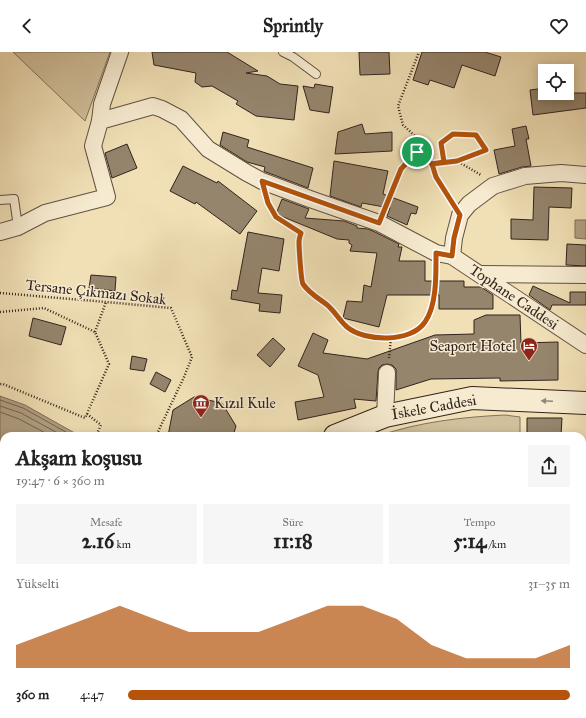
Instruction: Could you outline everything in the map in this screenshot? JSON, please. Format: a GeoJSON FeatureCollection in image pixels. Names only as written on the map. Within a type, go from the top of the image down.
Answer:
{"type":"FeatureCollection","features":[{"type":"Feature","properties":{"kind":"street"},"geometry":{"type":"LineString","coordinates":[[0,232],[18,227],[45,213],[107,197],[94,146],[100,121],[102,104],[120,52]]}},
{"type":"Feature","properties":{"kind":"street","name":"Tophane Caddesi"},"geometry":{"type":"LineString","coordinates":[[100,121],[153,106],[162,109],[180,119],[208,149],[247,173],[262,181],[379,223],[436,253],[452,256],[586,345]]}},
{"type":"Feature","properties":{"kind":"street"},"geometry":{"type":"LineString","coordinates":[[452,256],[454,238],[460,215],[469,204],[493,186],[525,176],[561,173],[586,175]]}},
{"type":"Feature","properties":{"kind":"street"},"geometry":{"type":"LineString","coordinates":[[480,274],[586,275]]}},
{"type":"Feature","properties":{"kind":"street"},"geometry":{"type":"LineString","coordinates":[[385,416],[387,373]]}},
{"type":"Feature","properties":{"kind":"street","name":"İskele Caddesi"},"geometry":{"type":"LineString","coordinates":[[345,432],[385,416],[472,398],[586,403]]}},
{"type":"Feature","properties":{"kind":"lane"},"geometry":{"type":"LineString","coordinates":[[283,52],[293,57],[316,74]]}},
{"type":"Feature","properties":{"kind":"lane"},"geometry":{"type":"LineString","coordinates":[[0,200],[14,200],[18,227]]}},
{"type":"Feature","properties":{"kind":"path"},"geometry":{"type":"LineString","coordinates":[[379,223],[401,169],[417,152],[416,137],[403,125],[398,106],[419,52]]}},
{"type":"Feature","properties":{"kind":"path"},"geometry":{"type":"LineString","coordinates":[[432,164],[457,161],[486,150],[476,135],[453,134],[441,143],[444,162]]}},
{"type":"Feature","properties":{"kind":"path"},"geometry":{"type":"LineString","coordinates":[[417,152],[432,164],[436,177],[460,215]]}},
{"type":"Feature","properties":{"kind":"path"},"geometry":{"type":"LineString","coordinates":[[457,161],[480,175]]}},
{"type":"Feature","properties":{"kind":"path"},"geometry":{"type":"LineString","coordinates":[[262,181],[268,203],[276,217],[301,233],[299,241],[302,283],[311,293],[326,304],[347,327],[359,333],[391,338],[405,336],[414,332],[424,323],[430,314],[433,303],[436,253]]}},
{"type":"Feature","properties":{"kind":"path","name":"Tersane Çıkmazı Sokak"},"geometry":{"type":"LineString","coordinates":[[0,293],[171,308],[192,357],[158,432]]}},
{"type":"Feature","properties":{"kind":"path"},"geometry":{"type":"LineString","coordinates":[[95,332],[106,302]]}},
{"type":"Feature","properties":{"kind":"path"},"geometry":{"type":"LineString","coordinates":[[0,312],[44,308],[95,332],[109,364],[85,418],[0,384]]}},
{"type":"Feature","properties":{"kind":"path"},"geometry":{"type":"LineString","coordinates":[[387,373],[391,338]]}},
{"type":"Feature","properties":{"kind":"path"},"geometry":{"type":"LineString","coordinates":[[87,414],[101,425],[98,432]]}},
{"type":"Feature","properties":{"kind":"shaded area"},"geometry":{"type":"Polygon","coordinates":[[[13,52],[110,52],[85,121],[13,52]]]}},
{"type":"Feature","properties":{"kind":"shaded area"},"geometry":{"type":"Polygon","coordinates":[[[505,415],[520,417],[520,432],[390,432],[441,421],[505,415]]]}},
{"type":"Feature","properties":{"kind":"water"},"geometry":{"type":"Polygon","coordinates":[[[575,220],[586,220],[586,239],[575,238],[575,220]]]}},
{"type":"Feature","properties":{"kind":"water"},"geometry":{"type":"Polygon","coordinates":[[[0,396],[25,405],[73,432],[0,432],[0,396]]]}},
{"type":"Feature","properties":{"kind":"building"},"geometry":{"type":"Polygon","coordinates":[[[152,52],[227,52],[258,71],[246,73],[267,76],[280,84],[298,86],[294,120],[256,116],[236,104],[238,101],[212,86],[202,87],[195,82],[196,73],[154,65],[152,52]]]}},
{"type":"Feature","properties":{"kind":"building"},"geometry":{"type":"Polygon","coordinates":[[[359,52],[389,52],[390,74],[360,75],[359,52]]]}},
{"type":"Feature","properties":{"kind":"building"},"geometry":{"type":"Polygon","coordinates":[[[422,52],[485,52],[501,57],[495,76],[462,65],[454,88],[430,80],[428,85],[413,80],[422,52]]]}},
{"type":"Feature","properties":{"kind":"building"},"geometry":{"type":"Polygon","coordinates":[[[315,84],[333,87],[329,113],[310,110],[303,86],[314,88],[315,84]]]}},
{"type":"Feature","properties":{"kind":"building"},"geometry":{"type":"Polygon","coordinates":[[[538,89],[538,100],[574,100],[574,93],[586,93],[586,108],[533,115],[530,90],[538,89]]]}},
{"type":"Feature","properties":{"kind":"building"},"geometry":{"type":"Polygon","coordinates":[[[362,124],[365,134],[392,132],[392,151],[335,154],[338,132],[362,124]]]}},
{"type":"Feature","properties":{"kind":"building"},"geometry":{"type":"Polygon","coordinates":[[[526,126],[529,139],[526,139],[531,166],[522,167],[499,174],[494,150],[515,146],[512,129],[526,126]]]}},
{"type":"Feature","properties":{"kind":"building"},"geometry":{"type":"Polygon","coordinates":[[[223,132],[249,140],[247,147],[313,168],[308,188],[266,172],[264,171],[265,167],[247,162],[220,145],[223,132]]]}},
{"type":"Feature","properties":{"kind":"building"},"geometry":{"type":"Polygon","coordinates":[[[127,144],[137,168],[112,178],[105,153],[127,144]]]}},
{"type":"Feature","properties":{"kind":"building"},"geometry":{"type":"Polygon","coordinates":[[[334,161],[388,171],[383,194],[418,207],[416,214],[411,213],[407,225],[387,216],[390,208],[362,203],[361,207],[330,196],[334,161]]]}},
{"type":"Feature","properties":{"kind":"building"},"geometry":{"type":"Polygon","coordinates":[[[183,166],[217,183],[218,181],[257,211],[240,234],[196,202],[195,204],[170,191],[183,166]]]}},
{"type":"Feature","properties":{"kind":"building"},"geometry":{"type":"Polygon","coordinates":[[[534,187],[572,188],[571,208],[549,207],[548,240],[511,239],[511,219],[533,220],[534,187]]]}},
{"type":"Feature","properties":{"kind":"building"},"geometry":{"type":"Polygon","coordinates":[[[282,199],[309,209],[305,218],[344,221],[357,226],[357,228],[368,229],[399,244],[398,247],[402,247],[399,261],[425,261],[425,281],[464,281],[464,287],[481,287],[493,295],[493,309],[439,309],[439,295],[387,295],[379,327],[343,318],[347,301],[362,302],[364,285],[371,287],[377,253],[350,251],[352,245],[349,243],[349,240],[337,239],[276,214],[282,199]]]}},
{"type":"Feature","properties":{"kind":"building"},"geometry":{"type":"Polygon","coordinates":[[[248,232],[284,239],[279,271],[262,268],[258,293],[282,295],[280,313],[259,311],[260,304],[231,299],[232,290],[237,291],[248,232]]]}},
{"type":"Feature","properties":{"kind":"building"},"geometry":{"type":"Polygon","coordinates":[[[567,244],[586,245],[586,266],[566,265],[567,244]]]}},
{"type":"Feature","properties":{"kind":"building"},"geometry":{"type":"Polygon","coordinates":[[[91,275],[116,277],[115,291],[89,288],[91,275]]]}},
{"type":"Feature","properties":{"kind":"building"},"geometry":{"type":"Polygon","coordinates":[[[533,286],[570,303],[570,292],[586,292],[586,305],[552,305],[550,310],[529,295],[533,286]]]}},
{"type":"Feature","properties":{"kind":"building"},"geometry":{"type":"Polygon","coordinates":[[[486,315],[520,315],[521,343],[558,342],[558,380],[500,381],[500,378],[431,379],[396,390],[396,369],[392,365],[387,364],[382,365],[379,368],[376,401],[354,399],[356,408],[298,420],[295,402],[324,397],[318,375],[298,366],[313,333],[328,340],[323,353],[367,359],[435,335],[474,334],[474,320],[486,315]]]}},
{"type":"Feature","properties":{"kind":"building"},"geometry":{"type":"Polygon","coordinates":[[[33,318],[66,327],[61,345],[29,336],[33,318]]]}},
{"type":"Feature","properties":{"kind":"building"},"geometry":{"type":"Polygon","coordinates":[[[273,338],[285,349],[270,367],[257,355],[273,338]]]}},
{"type":"Feature","properties":{"kind":"building"},"geometry":{"type":"Polygon","coordinates":[[[132,356],[147,359],[144,371],[130,369],[132,356]]]}},
{"type":"Feature","properties":{"kind":"building"},"geometry":{"type":"Polygon","coordinates":[[[156,372],[171,380],[165,392],[150,384],[156,372]]]}},
{"type":"Feature","properties":{"kind":"building","name":"Kızıl Kule"},"geometry":{"type":"Polygon","coordinates":[[[194,397],[222,403],[236,426],[234,432],[169,432],[173,410],[194,397]]]}},
{"type":"Feature","properties":{"kind":"building"},"geometry":{"type":"Polygon","coordinates":[[[527,418],[562,418],[561,432],[527,432],[527,418]]]}},
{"type":"Feature","properties":{"kind":"place","name":"Seaport Hotel"},"geometry":{"type":"Point","coordinates":[529,361]}},
{"type":"Feature","properties":{"kind":"place","name":"Kızıl Kule"},"geometry":{"type":"Point","coordinates":[201,418]}},
{"type":"Feature","properties":{"kind":"route"},"geometry":{"type":"LineString","coordinates":[[417,152],[401,169],[390,192],[379,223],[262,181],[268,203],[276,217],[301,233],[299,241],[302,283],[311,293],[326,304],[347,327],[359,333],[391,338],[405,336],[414,332],[424,323],[430,314],[433,303],[436,277],[436,253],[452,256],[454,238],[460,215],[436,177],[432,164],[457,161],[486,150],[476,135],[453,134],[441,143],[444,162],[432,164],[417,152]]}}]}
